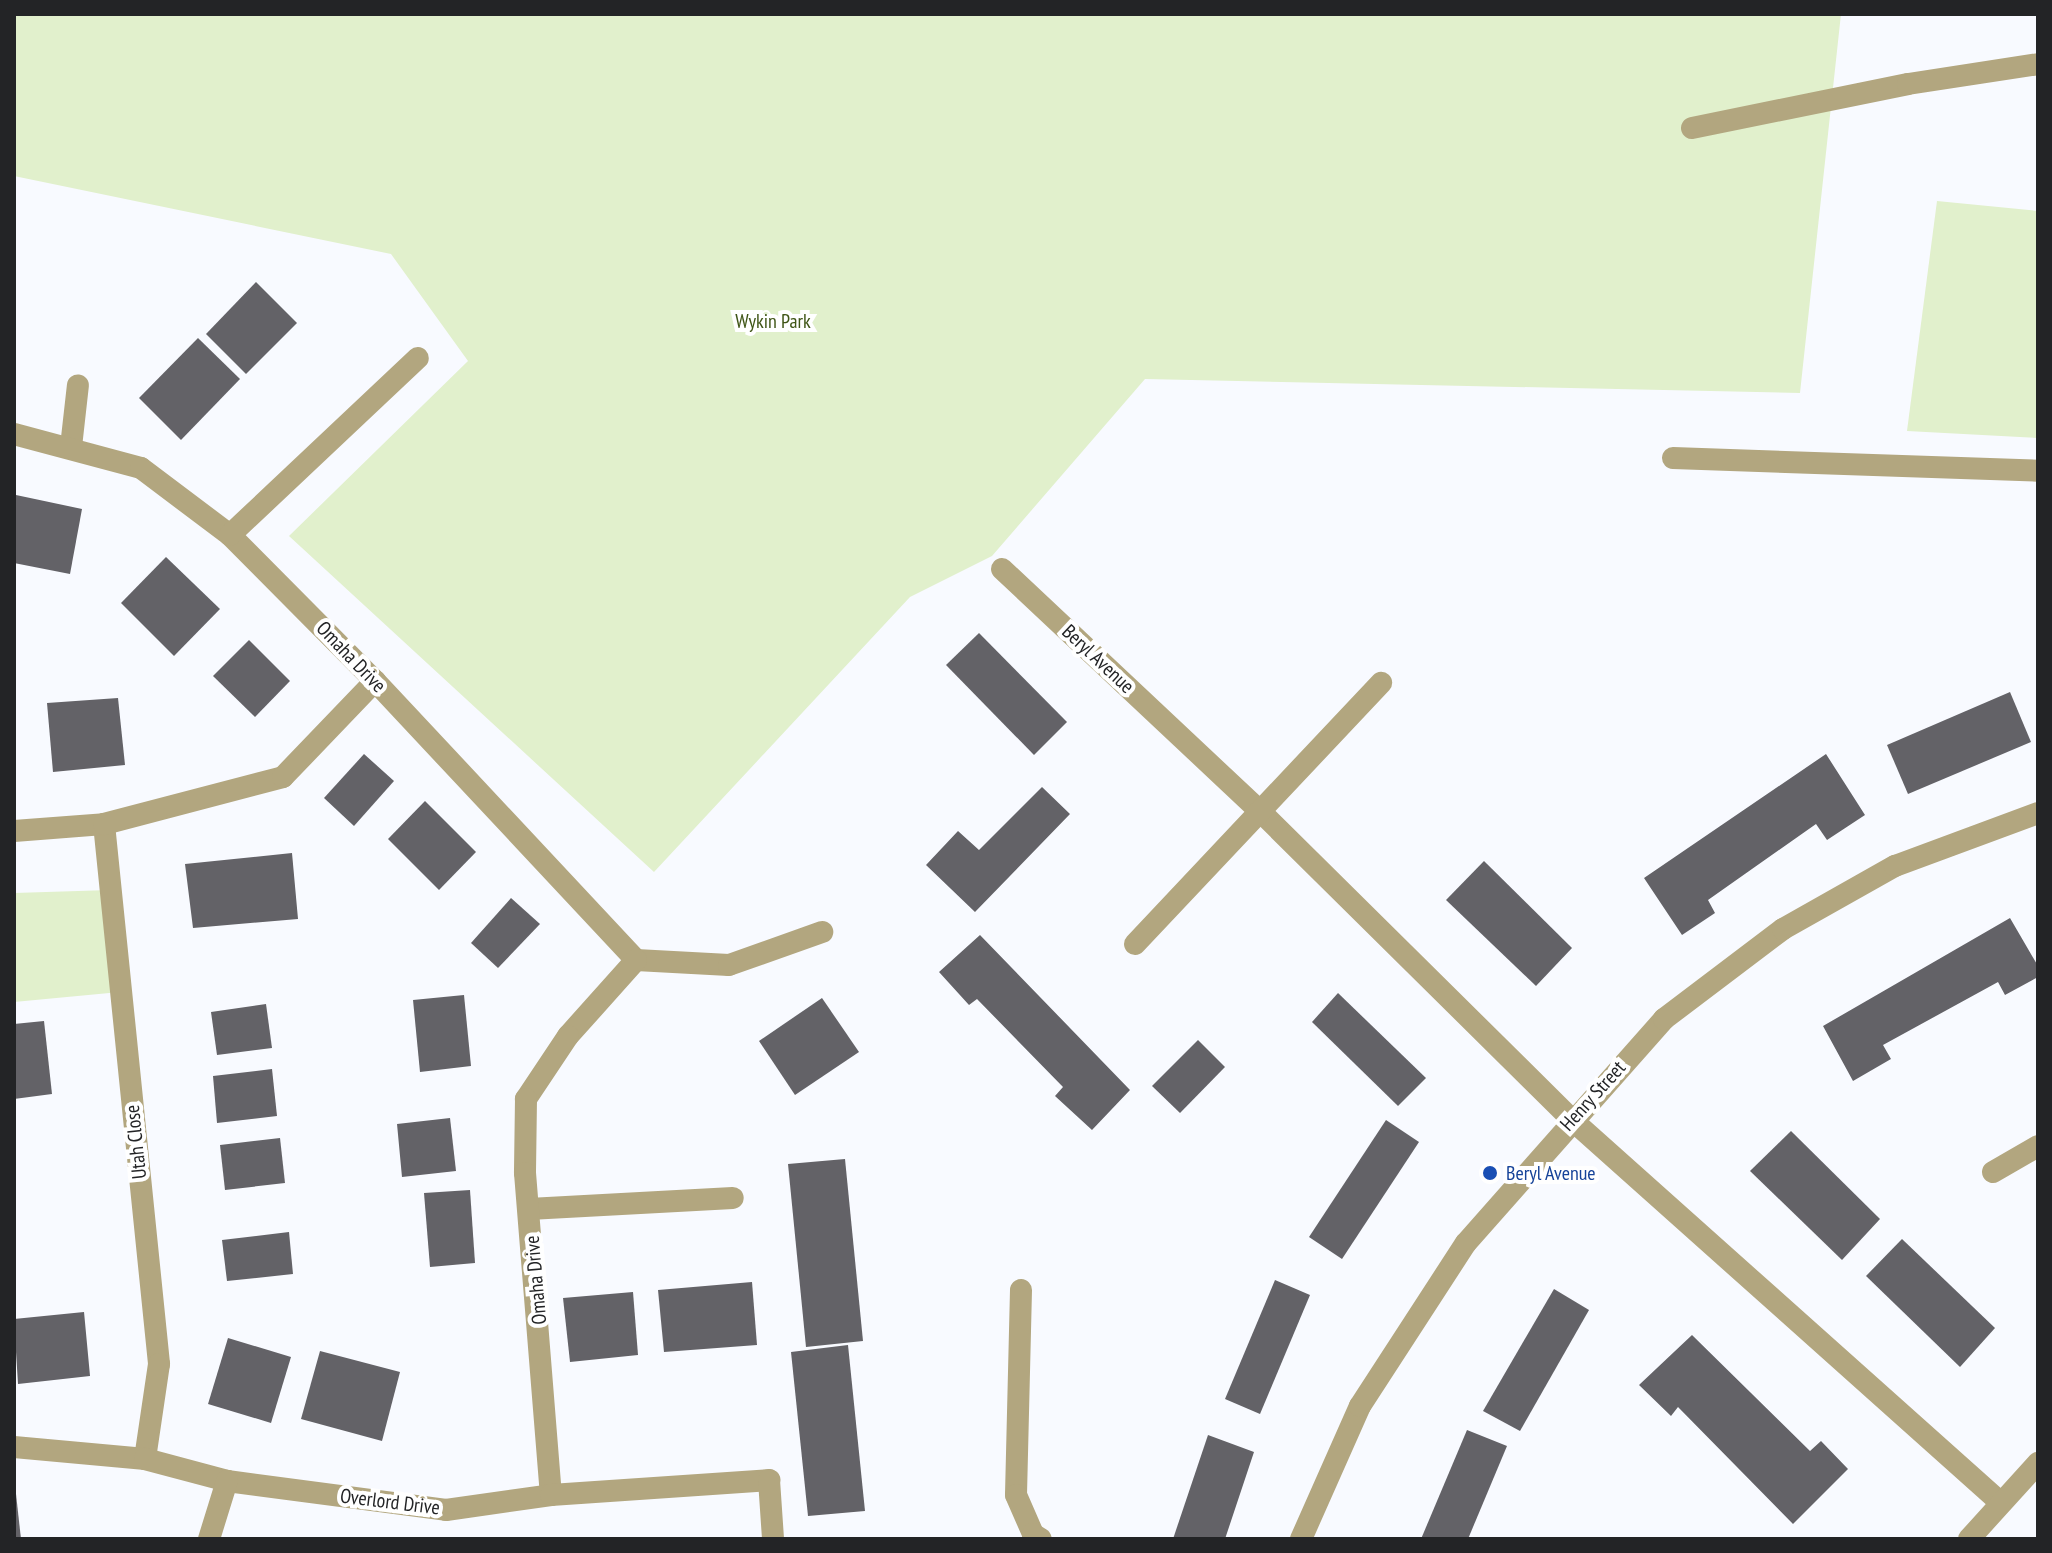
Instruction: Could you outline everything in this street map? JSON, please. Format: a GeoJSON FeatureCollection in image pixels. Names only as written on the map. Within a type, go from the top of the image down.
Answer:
{"type":"FeatureCollection","features":[{"type":"Feature","properties":{"kind":"street"},"geometry":{"type":"LineString","coordinates":[[1692,128],[1908,84],[2038,64]]}},
{"type":"Feature","properties":{"kind":"street"},"geometry":{"type":"LineString","coordinates":[[230,535],[418,358]]}},
{"type":"Feature","properties":{"kind":"street"},"geometry":{"type":"LineString","coordinates":[[71,447],[78,385]]}},
{"type":"Feature","properties":{"kind":"street","name":"Omaha Drive"},"geometry":{"type":"LineString","coordinates":[[14,434],[141,468],[230,535],[375,681],[636,960],[568,1036],[526,1099],[529,1209],[551,1495]]}},
{"type":"Feature","properties":{"kind":"street"},"geometry":{"type":"LineString","coordinates":[[1673,458],[2038,471]]}},
{"type":"Feature","properties":{"kind":"street","name":"Beryl Avenue"},"geometry":{"type":"LineString","coordinates":[[1002,569],[1262,813],[1571,1119],[2000,1502]]}},
{"type":"Feature","properties":{"kind":"street"},"geometry":{"type":"LineString","coordinates":[[14,831],[104,824],[283,777],[375,681]]}},
{"type":"Feature","properties":{"kind":"street"},"geometry":{"type":"LineString","coordinates":[[1135,944],[1262,813],[1381,683]]}},
{"type":"Feature","properties":{"kind":"street","name":"Henry Street"},"geometry":{"type":"LineString","coordinates":[[1301,1539],[1360,1406],[1466,1243],[1571,1119],[1664,1019],[1783,929],[1895,866],[2038,813]]}},
{"type":"Feature","properties":{"kind":"street","name":"Utah Close"},"geometry":{"type":"LineString","coordinates":[[104,824],[159,1364],[145,1459]]}},
{"type":"Feature","properties":{"kind":"street"},"geometry":{"type":"LineString","coordinates":[[636,960],[729,965],[822,932]]}},
{"type":"Feature","properties":{"kind":"street"},"geometry":{"type":"LineString","coordinates":[[1993,1172],[2038,1146]]}},
{"type":"Feature","properties":{"kind":"street"},"geometry":{"type":"LineString","coordinates":[[529,1209],[733,1198]]}},
{"type":"Feature","properties":{"kind":"street"},"geometry":{"type":"LineString","coordinates":[[1021,1290],[1016,1495],[1033,1534],[1041,1539]]}},
{"type":"Feature","properties":{"kind":"street","name":"Overlord Drive"},"geometry":{"type":"LineString","coordinates":[[14,1447],[145,1459],[227,1481],[446,1510],[551,1495],[769,1480],[773,1539]]}},
{"type":"Feature","properties":{"kind":"street"},"geometry":{"type":"LineString","coordinates":[[1969,1539],[2038,1463]]}},
{"type":"Feature","properties":{"kind":"street"},"geometry":{"type":"LineString","coordinates":[[209,1539],[227,1481]]}},
{"type":"Feature","properties":{"kind":"green space","name":"Wykin Park"},"geometry":{"type":"Polygon","coordinates":[[[14,14],[1841,14],[1800,393],[1145,379],[992,556],[910,597],[654,872],[289,536],[468,361],[391,254],[14,176],[14,14]]]}},
{"type":"Feature","properties":{"kind":"green space"},"geometry":{"type":"Polygon","coordinates":[[[1937,201],[2038,211],[2038,438],[1907,431],[1937,201]]]}},
{"type":"Feature","properties":{"kind":"green space"},"geometry":{"type":"Polygon","coordinates":[[[110,890],[120,992],[14,1002],[14,893],[110,890]]]}},
{"type":"Feature","properties":{"kind":"building"},"geometry":{"type":"Polygon","coordinates":[[[256,282],[297,323],[246,374],[206,334],[256,282]]]}},
{"type":"Feature","properties":{"kind":"building"},"geometry":{"type":"Polygon","coordinates":[[[198,338],[240,379],[181,440],[139,398],[198,338]]]}},
{"type":"Feature","properties":{"kind":"building"},"geometry":{"type":"Polygon","coordinates":[[[16,495],[82,509],[70,574],[14,563],[16,495]]]}},
{"type":"Feature","properties":{"kind":"building"},"geometry":{"type":"Polygon","coordinates":[[[166,557],[220,609],[174,656],[121,603],[166,557]]]}},
{"type":"Feature","properties":{"kind":"building"},"geometry":{"type":"Polygon","coordinates":[[[979,633],[1067,722],[1034,755],[946,665],[979,633]]]}},
{"type":"Feature","properties":{"kind":"building"},"geometry":{"type":"Polygon","coordinates":[[[249,640],[290,681],[255,717],[213,676],[249,640]]]}},
{"type":"Feature","properties":{"kind":"building"},"geometry":{"type":"Polygon","coordinates":[[[2010,692],[2031,742],[1908,794],[1887,745],[2010,692]]]}},
{"type":"Feature","properties":{"kind":"building"},"geometry":{"type":"Polygon","coordinates":[[[118,698],[125,765],[53,772],[47,703],[118,698]]]}},
{"type":"Feature","properties":{"kind":"building"},"geometry":{"type":"Polygon","coordinates":[[[364,754],[394,781],[354,826],[324,798],[364,754]]]}},
{"type":"Feature","properties":{"kind":"building"},"geometry":{"type":"Polygon","coordinates":[[[1826,754],[1865,815],[1827,840],[1816,824],[1708,900],[1715,913],[1682,935],[1644,878],[1826,754]]]}},
{"type":"Feature","properties":{"kind":"building"},"geometry":{"type":"Polygon","coordinates":[[[1042,787],[1070,814],[975,912],[926,865],[958,831],[979,850],[1042,787]]]}},
{"type":"Feature","properties":{"kind":"building"},"geometry":{"type":"Polygon","coordinates":[[[425,801],[476,852],[439,890],[388,839],[425,801]]]}},
{"type":"Feature","properties":{"kind":"building"},"geometry":{"type":"Polygon","coordinates":[[[292,853],[298,919],[193,928],[185,864],[292,853]]]}},
{"type":"Feature","properties":{"kind":"building"},"geometry":{"type":"Polygon","coordinates":[[[1484,861],[1572,948],[1536,986],[1446,900],[1484,861]]]}},
{"type":"Feature","properties":{"kind":"building"},"geometry":{"type":"Polygon","coordinates":[[[511,898],[540,924],[498,968],[471,943],[511,898]]]}},
{"type":"Feature","properties":{"kind":"building"},"geometry":{"type":"Polygon","coordinates":[[[2010,918],[2038,966],[2038,977],[2005,995],[1998,982],[1883,1045],[1891,1059],[1853,1081],[1823,1026],[2010,918]]]}},
{"type":"Feature","properties":{"kind":"building"},"geometry":{"type":"Polygon","coordinates":[[[980,935],[1130,1090],[1092,1130],[1055,1096],[1063,1087],[977,999],[969,1005],[939,972],[980,935]]]}},
{"type":"Feature","properties":{"kind":"building"},"geometry":{"type":"Polygon","coordinates":[[[1338,993],[1426,1078],[1398,1106],[1312,1022],[1338,993]]]}},
{"type":"Feature","properties":{"kind":"building"},"geometry":{"type":"Polygon","coordinates":[[[464,995],[471,1066],[420,1072],[413,1000],[464,995]]]}},
{"type":"Feature","properties":{"kind":"building"},"geometry":{"type":"Polygon","coordinates":[[[822,998],[859,1052],[795,1095],[759,1041],[822,998]]]}},
{"type":"Feature","properties":{"kind":"building"},"geometry":{"type":"Polygon","coordinates":[[[266,1004],[272,1048],[217,1055],[211,1012],[266,1004]]]}},
{"type":"Feature","properties":{"kind":"building"},"geometry":{"type":"Polygon","coordinates":[[[44,1021],[52,1094],[14,1099],[14,1024],[44,1021]]]}},
{"type":"Feature","properties":{"kind":"building"},"geometry":{"type":"Polygon","coordinates":[[[1198,1040],[1225,1067],[1180,1113],[1152,1086],[1198,1040]]]}},
{"type":"Feature","properties":{"kind":"building"},"geometry":{"type":"Polygon","coordinates":[[[272,1069],[277,1116],[217,1123],[213,1076],[272,1069]]]}},
{"type":"Feature","properties":{"kind":"building"},"geometry":{"type":"Polygon","coordinates":[[[450,1118],[456,1171],[402,1177],[397,1124],[450,1118]]]}},
{"type":"Feature","properties":{"kind":"building"},"geometry":{"type":"Polygon","coordinates":[[[1386,1120],[1419,1142],[1342,1259],[1309,1237],[1386,1120]]]}},
{"type":"Feature","properties":{"kind":"building"},"geometry":{"type":"Polygon","coordinates":[[[1791,1131],[1880,1219],[1842,1260],[1750,1171],[1791,1131]]]}},
{"type":"Feature","properties":{"kind":"building"},"geometry":{"type":"Polygon","coordinates":[[[280,1138],[285,1183],[225,1190],[220,1145],[280,1138]]]}},
{"type":"Feature","properties":{"kind":"building"},"geometry":{"type":"Polygon","coordinates":[[[845,1159],[863,1341],[806,1347],[788,1164],[845,1159]]]}},
{"type":"Feature","properties":{"kind":"building"},"geometry":{"type":"Polygon","coordinates":[[[470,1190],[475,1263],[430,1267],[424,1193],[470,1190]]]}},
{"type":"Feature","properties":{"kind":"building"},"geometry":{"type":"Polygon","coordinates":[[[289,1232],[293,1274],[227,1281],[222,1240],[289,1232]]]}},
{"type":"Feature","properties":{"kind":"building"},"geometry":{"type":"Polygon","coordinates":[[[1902,1239],[1995,1328],[1960,1367],[1866,1276],[1902,1239]]]}},
{"type":"Feature","properties":{"kind":"building"},"geometry":{"type":"Polygon","coordinates":[[[1275,1280],[1310,1295],[1260,1414],[1225,1399],[1275,1280]]]}},
{"type":"Feature","properties":{"kind":"building"},"geometry":{"type":"Polygon","coordinates":[[[752,1282],[757,1345],[664,1352],[658,1290],[752,1282]]]}},
{"type":"Feature","properties":{"kind":"building"},"geometry":{"type":"Polygon","coordinates":[[[1554,1289],[1589,1310],[1520,1431],[1483,1411],[1554,1289]]]}},
{"type":"Feature","properties":{"kind":"building"},"geometry":{"type":"Polygon","coordinates":[[[633,1292],[638,1355],[570,1362],[563,1298],[633,1292]]]}},
{"type":"Feature","properties":{"kind":"building"},"geometry":{"type":"Polygon","coordinates":[[[84,1312],[90,1376],[18,1384],[14,1319],[84,1312]]]}},
{"type":"Feature","properties":{"kind":"building"},"geometry":{"type":"Polygon","coordinates":[[[1692,1335],[1810,1451],[1821,1441],[1848,1469],[1793,1524],[1678,1407],[1671,1416],[1639,1385],[1692,1335]]]}},
{"type":"Feature","properties":{"kind":"building"},"geometry":{"type":"Polygon","coordinates":[[[228,1338],[291,1357],[271,1423],[208,1404],[228,1338]]]}},
{"type":"Feature","properties":{"kind":"building"},"geometry":{"type":"Polygon","coordinates":[[[848,1345],[865,1511],[808,1516],[791,1352],[848,1345]]]}},
{"type":"Feature","properties":{"kind":"building"},"geometry":{"type":"Polygon","coordinates":[[[320,1351],[400,1372],[382,1441],[301,1419],[320,1351]]]}},
{"type":"Feature","properties":{"kind":"building"},"geometry":{"type":"Polygon","coordinates":[[[1467,1430],[1507,1446],[1468,1539],[1421,1539],[1467,1430]]]}},
{"type":"Feature","properties":{"kind":"building"},"geometry":{"type":"Polygon","coordinates":[[[1208,1435],[1254,1452],[1225,1539],[1173,1539],[1208,1435]]]}},
{"type":"Feature","properties":{"kind":"building"},"geometry":{"type":"Polygon","coordinates":[[[16,1494],[21,1539],[14,1539],[16,1494]]]}},
{"type":"Feature","properties":{"kind":"place","name":"Beryl Avenue"},"geometry":{"type":"Point","coordinates":[1490,1173]}}]}
